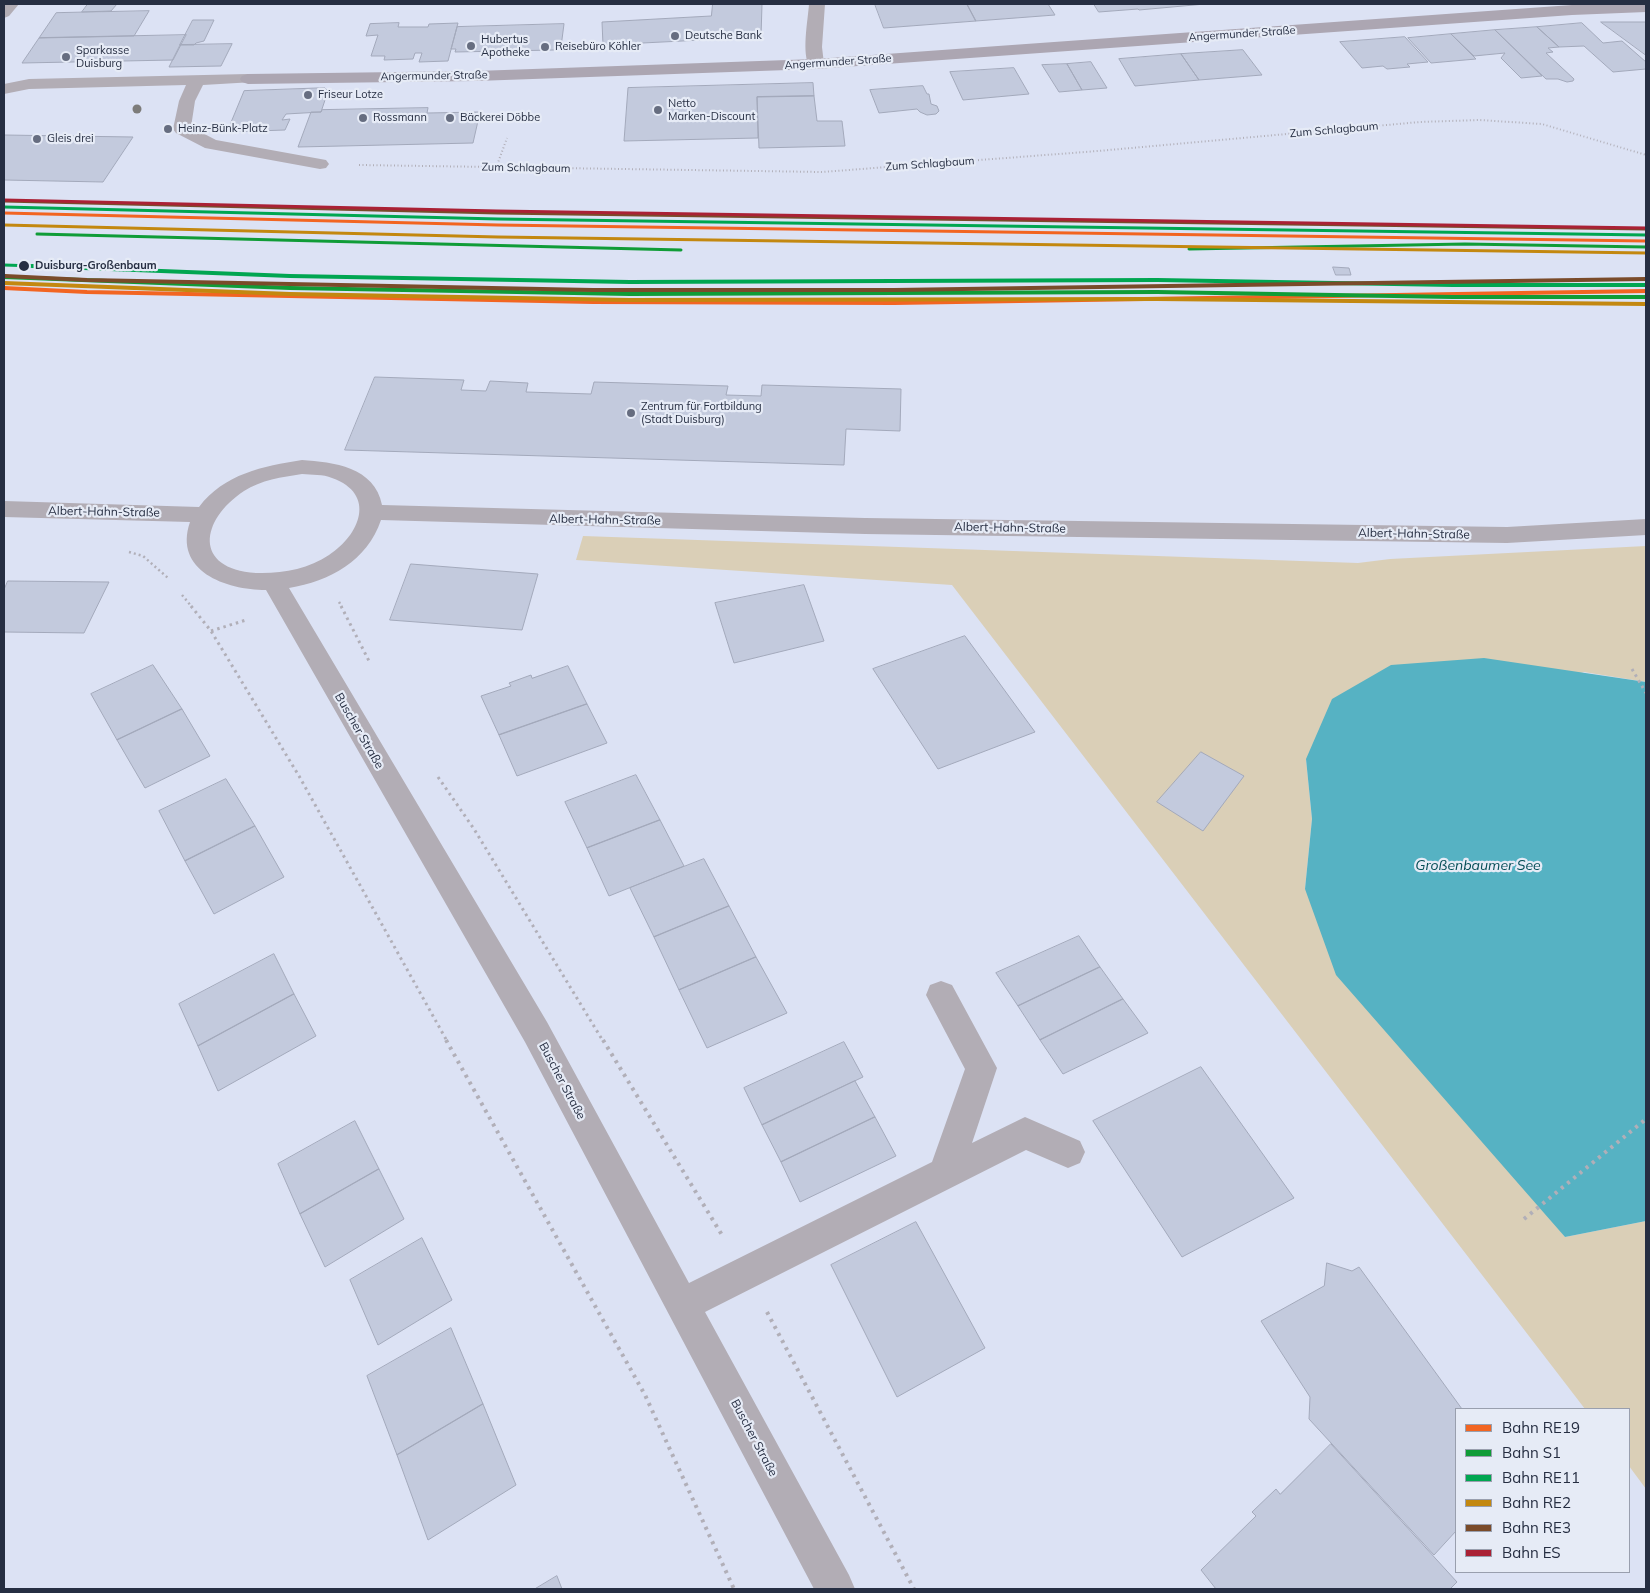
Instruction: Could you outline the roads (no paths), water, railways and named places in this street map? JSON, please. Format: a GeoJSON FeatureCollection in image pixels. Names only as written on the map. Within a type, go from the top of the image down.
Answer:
{"type":"FeatureCollection","features":[{"type":"Feature","properties":{"kind":"main road","name":"Angermunder Straße"},"geometry":{"type":"LineString","coordinates":[[248,79],[476,76],[816,64],[1572,10],[1646,7]]}},
{"type":"Feature","properties":{"kind":"street"},"geometry":{"type":"LineString","coordinates":[[4,13],[11,4]]}},
{"type":"Feature","properties":{"kind":"street"},"geometry":{"type":"LineString","coordinates":[[816,64],[814,47],[817,4]]}},
{"type":"Feature","properties":{"kind":"street","name":"Angermunder Straße"},"geometry":{"type":"LineString","coordinates":[[4,77],[16,78],[29,84]]}},
{"type":"Feature","properties":{"kind":"street","name":"Angermunder Straße"},"geometry":{"type":"LineString","coordinates":[[4,89],[29,84],[248,79]]}},
{"type":"Feature","properties":{"kind":"street"},"geometry":{"type":"LineString","coordinates":[[197,80],[187,101],[182,129],[210,144],[320,164]]}},
{"type":"Feature","properties":{"kind":"street"},"geometry":{"type":"LineString","coordinates":[[302,467],[322,468],[340,473],[354,479],[363,487],[370,498],[373,512],[369,526],[362,539],[347,555],[329,566],[299,578],[273,582],[244,580],[223,574],[210,566],[203,557],[199,547],[198,532],[205,514],[221,496],[246,481],[274,471],[302,467]]}},
{"type":"Feature","properties":{"kind":"street","name":"Albert-Hahn-Straße"},"geometry":{"type":"LineString","coordinates":[[4,509],[205,514]]}},
{"type":"Feature","properties":{"kind":"street","name":"Albert-Hahn-Straße"},"geometry":{"type":"LineString","coordinates":[[373,512],[865,526],[1507,535],[1646,527]]}},
{"type":"Feature","properties":{"kind":"street","name":"Buscher Straße"},"geometry":{"type":"LineString","coordinates":[[273,582],[536,1032],[835,1589]]}},
{"type":"Feature","properties":{"kind":"street"},"geometry":{"type":"LineString","coordinates":[[941,995],[981,1068],[945,1173]]}},
{"type":"Feature","properties":{"kind":"street"},"geometry":{"type":"LineString","coordinates":[[682,1305],[1026,1133],[1068,1152]]}},
{"type":"Feature","properties":{"kind":"water","name":"Großenbaumer See"},"geometry":{"type":"Polygon","coordinates":[[[1484,658],[1646,682],[1646,1221],[1565,1237],[1336,975],[1305,889],[1312,819],[1306,759],[1332,699],[1391,665],[1484,658]]]}},
{"type":"Feature","properties":{"kind":"rail line","name":"ES"},"geometry":{"type":"LineString","coordinates":[[4,200],[497,211],[1646,228]]}},
{"type":"Feature","properties":{"kind":"rail line","name":"RE3"},"geometry":{"type":"LineString","coordinates":[[4,201],[498,213],[1646,229]]}},
{"type":"Feature","properties":{"kind":"rail line","name":"RE11"},"geometry":{"type":"LineString","coordinates":[[4,207],[498,219],[1646,235]]}},
{"type":"Feature","properties":{"kind":"rail line","name":"RE19"},"geometry":{"type":"LineString","coordinates":[[4,213],[498,225],[1646,241]]}},
{"type":"Feature","properties":{"kind":"rail line","name":"RE2"},"geometry":{"type":"LineString","coordinates":[[4,225],[498,237],[1646,253]]}},
{"type":"Feature","properties":{"kind":"rail line","name":"S1"},"geometry":{"type":"LineString","coordinates":[[37,234],[681,250]]}},
{"type":"Feature","properties":{"kind":"rail line","name":"S1"},"geometry":{"type":"LineString","coordinates":[[1189,249],[1465,244],[1646,247]]}},
{"type":"Feature","properties":{"kind":"rail line","name":"RE11"},"geometry":{"type":"LineString","coordinates":[[4,265],[290,276],[630,282],[1157,280],[1453,285],[1646,285]]}},
{"type":"Feature","properties":{"kind":"rail line","name":"RE3"},"geometry":{"type":"LineString","coordinates":[[5,276],[87,280],[593,290],[894,290],[1646,279]]}},
{"type":"Feature","properties":{"kind":"rail line","name":"S1"},"geometry":{"type":"LineString","coordinates":[[4,277],[290,288],[630,294],[1157,292],[1453,297],[1646,297]]}},
{"type":"Feature","properties":{"kind":"rail line","name":"RE2"},"geometry":{"type":"LineString","coordinates":[[4,283],[290,294],[630,300],[1157,299],[1646,304]]}},
{"type":"Feature","properties":{"kind":"rail line","name":"RE19"},"geometry":{"type":"LineString","coordinates":[[4,288],[87,292],[593,302],[894,303],[1646,291]]}},
{"type":"Feature","properties":{"kind":"place","name":"Deutsche Bank"},"geometry":{"type":"Point","coordinates":[675,36]}},
{"type":"Feature","properties":{"kind":"place","name":"Hubertus Apotheke"},"geometry":{"type":"Point","coordinates":[471,46]}},
{"type":"Feature","properties":{"kind":"place","name":"Reisebüro Köhler"},"geometry":{"type":"Point","coordinates":[545,47]}},
{"type":"Feature","properties":{"kind":"place","name":"Sparkasse Duisburg"},"geometry":{"type":"Point","coordinates":[66,57]}},
{"type":"Feature","properties":{"kind":"place","name":"Friseur Lotze"},"geometry":{"type":"Point","coordinates":[308,95]}},
{"type":"Feature","properties":{"kind":"place","name":"Netto Marken-Discount"},"geometry":{"type":"Point","coordinates":[658,110]}},
{"type":"Feature","properties":{"kind":"place","name":"Rossmann"},"geometry":{"type":"Point","coordinates":[363,118]}},
{"type":"Feature","properties":{"kind":"place","name":"Bäckerei Döbbe"},"geometry":{"type":"Point","coordinates":[450,118]}},
{"type":"Feature","properties":{"kind":"place","name":"Heinz-Bünk-Platz"},"geometry":{"type":"Point","coordinates":[168,129]}},
{"type":"Feature","properties":{"kind":"place","name":"Gleis drei"},"geometry":{"type":"Point","coordinates":[37,139]}},
{"type":"Feature","properties":{"kind":"place","name":"Duisburg-Großenbaum"},"geometry":{"type":"Point","coordinates":[24,266]}},
{"type":"Feature","properties":{"kind":"place","name":"Zentrum für Fortbildung (Stadt Duisburg)"},"geometry":{"type":"Point","coordinates":[631,413]}}]}
